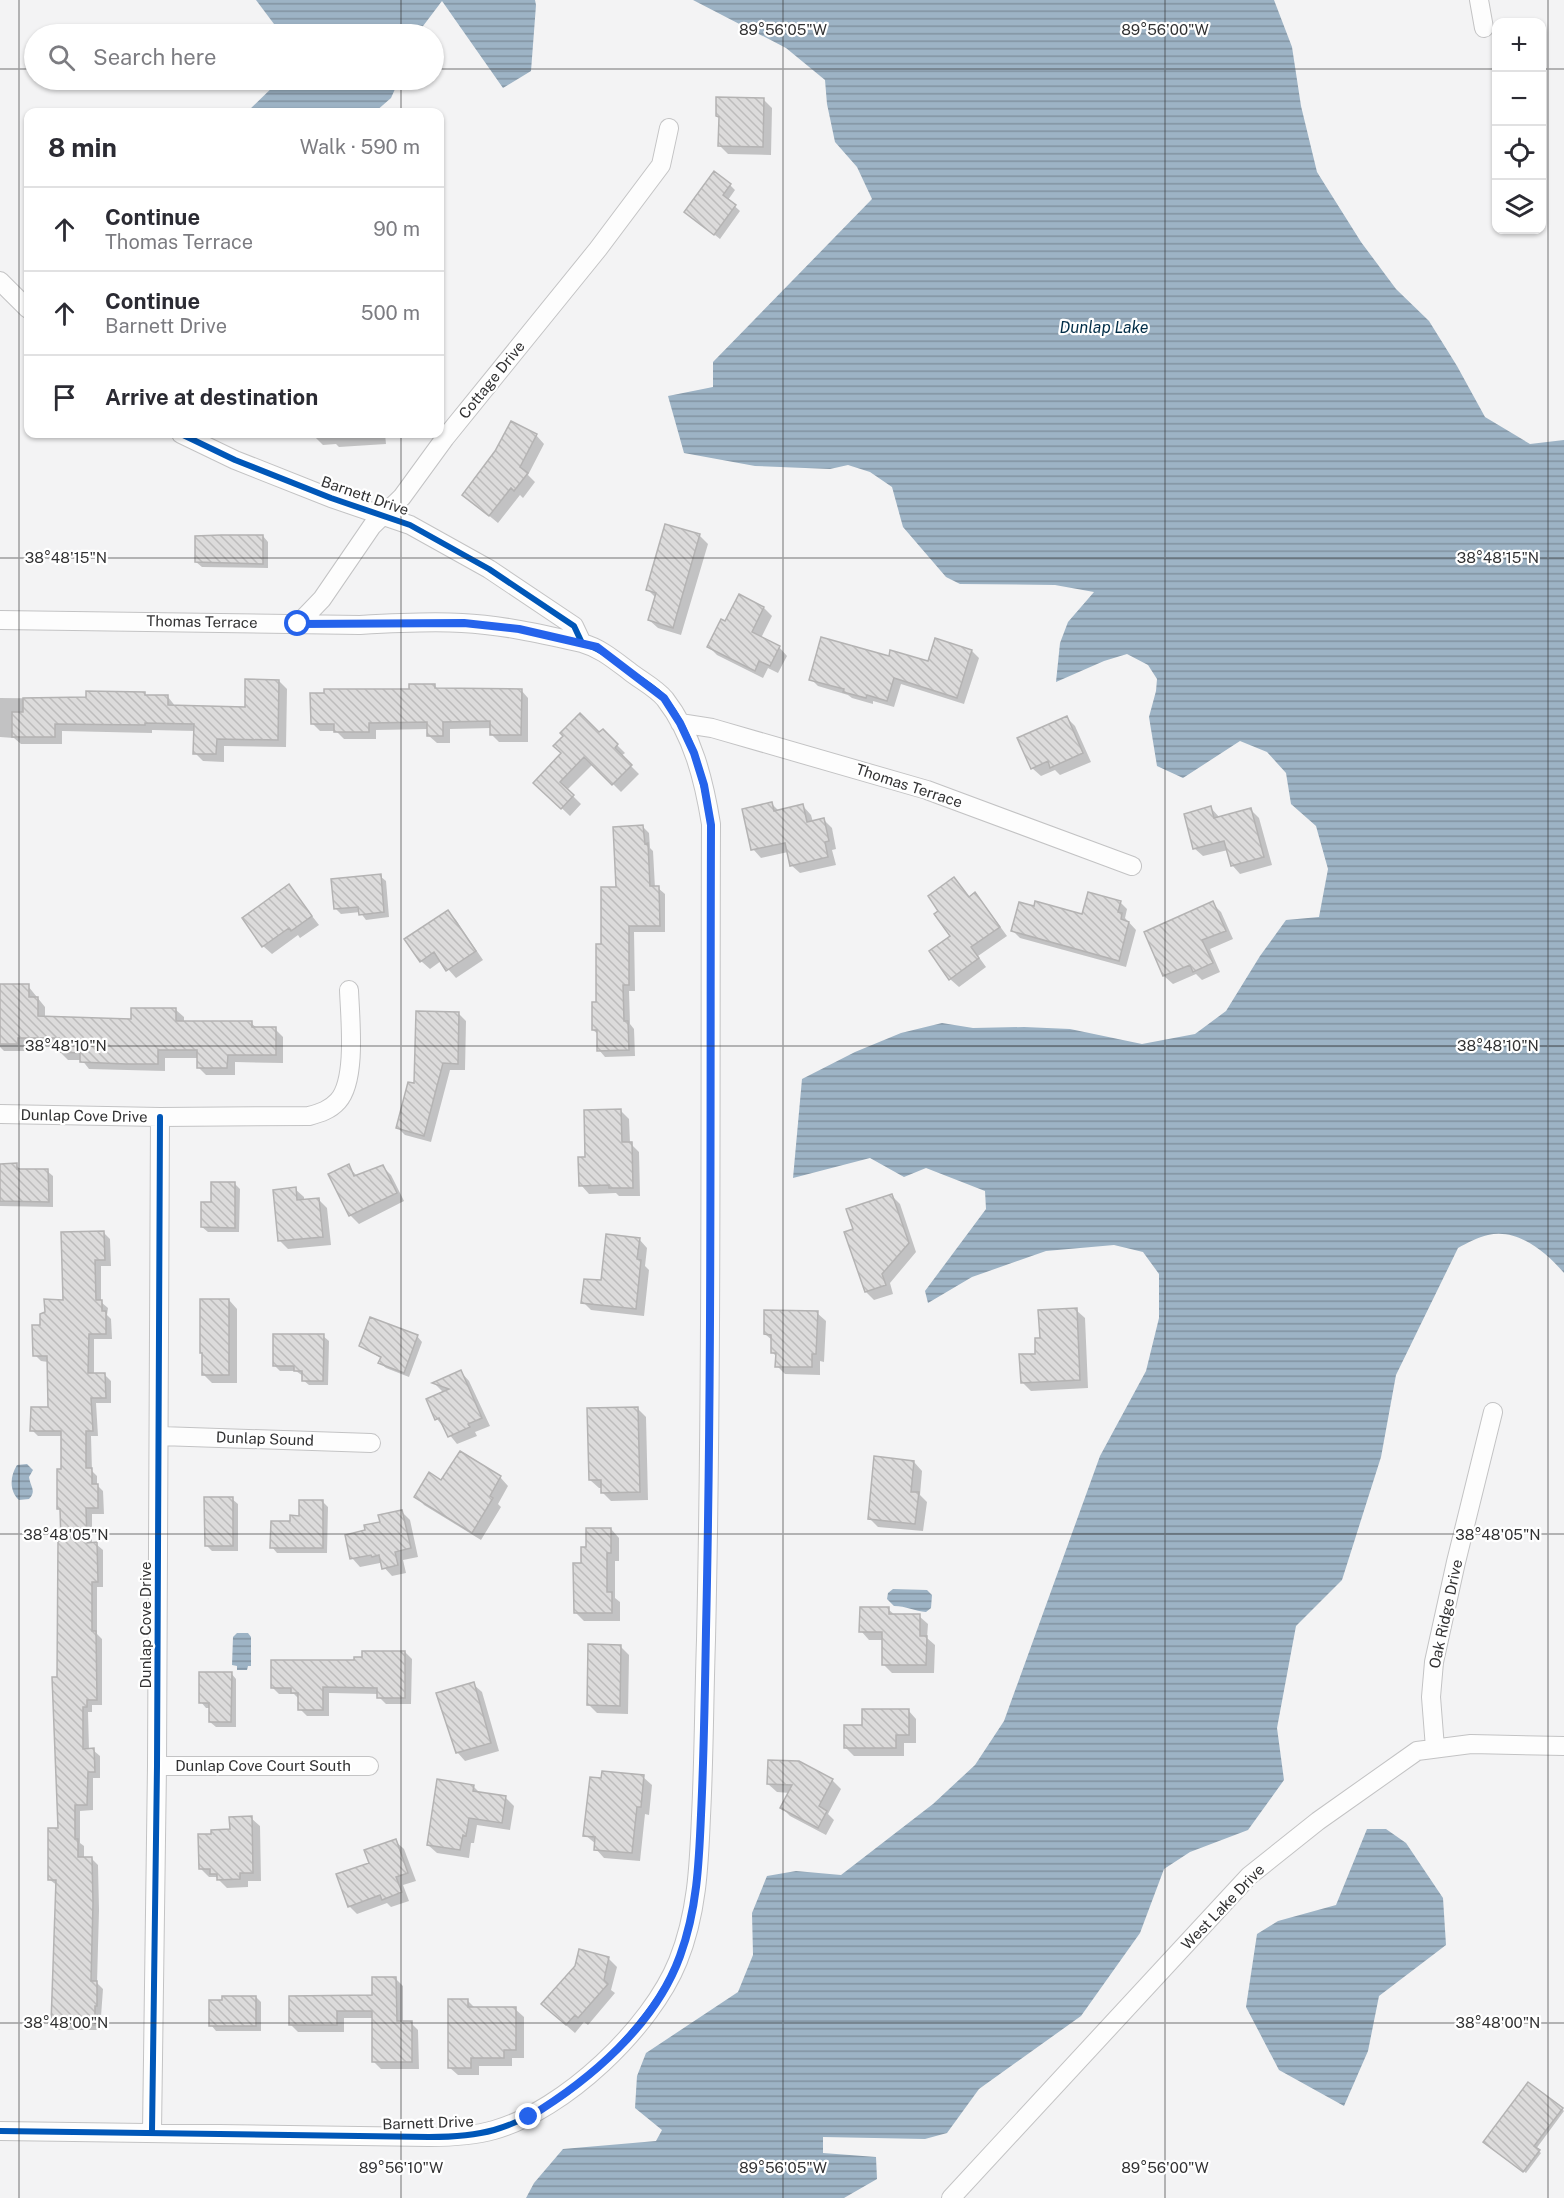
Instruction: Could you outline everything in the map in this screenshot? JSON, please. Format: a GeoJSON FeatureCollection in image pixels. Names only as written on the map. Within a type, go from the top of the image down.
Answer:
{"type":"FeatureCollection","features":[{"type":"Feature","properties":{"kind":"street"},"geometry":{"type":"LineString","coordinates":[[1479,0],[1484,27]]}},
{"type":"Feature","properties":{"kind":"street","name":"Cottage Drive"},"geometry":{"type":"LineString","coordinates":[[298,624],[322,599],[372,526],[402,497],[445,438],[598,249],[661,165],[669,128]]}},
{"type":"Feature","properties":{"kind":"street"},"geometry":{"type":"LineString","coordinates":[[0,280],[24,305]]}},
{"type":"Feature","properties":{"kind":"street","name":"Barnett Drive"},"geometry":{"type":"LineString","coordinates":[[0,2131],[429,2137],[464,2136],[495,2130],[529,2117],[555,2101],[597,2068],[633,2031],[665,1991],[680,1958],[698,1883],[703,1779],[707,1590],[711,836],[704,785],[694,753],[680,723],[664,698],[597,647],[582,643],[573,626],[489,569],[410,525],[331,498],[235,460],[189,438]]}},
{"type":"Feature","properties":{"kind":"street","name":"Thomas Terrace"},"geometry":{"type":"LineString","coordinates":[[0,620],[298,624],[464,623],[519,629],[582,643]]}},
{"type":"Feature","properties":{"kind":"street","name":"Thomas Terrace"},"geometry":{"type":"LineString","coordinates":[[680,723],[712,728],[927,790],[1132,866]]}},
{"type":"Feature","properties":{"kind":"street"},"geometry":{"type":"LineString","coordinates":[[160,1117],[309,1116],[325,1111],[338,1101],[346,1089],[350,1072],[349,990]]}},
{"type":"Feature","properties":{"kind":"street","name":"Dunlap Cove Drive"},"geometry":{"type":"LineString","coordinates":[[0,1114],[160,1117],[157,1766],[152,2132]]}},
{"type":"Feature","properties":{"kind":"street","name":"Oak Ridge Drive"},"geometry":{"type":"LineString","coordinates":[[1435,1748],[1431,1697],[1434,1662],[1493,1412]]}},
{"type":"Feature","properties":{"kind":"street","name":"Dunlap Sound"},"geometry":{"type":"LineString","coordinates":[[159,1436],[370,1443]]}},
{"type":"Feature","properties":{"kind":"street","name":"West Lake Drive"},"geometry":{"type":"LineString","coordinates":[[951,2198],[1249,1876],[1318,1821],[1417,1751],[1471,1744],[1564,1746]]}},
{"type":"Feature","properties":{"kind":"street","name":"Dunlap Cove Court South"},"geometry":{"type":"LineString","coordinates":[[157,1766],[369,1766]]}},
{"type":"Feature","properties":{"kind":"water"},"geometry":{"type":"Polygon","coordinates":[[[256,0],[535,0],[536,5],[531,71],[503,88],[442,1],[425,24],[274,24],[256,0]]]}},
{"type":"Feature","properties":{"kind":"water","name":"Dunlap Lake"},"geometry":{"type":"Polygon","coordinates":[[[693,0],[1274,0],[1292,47],[1301,106],[1317,172],[1361,242],[1396,289],[1429,321],[1485,417],[1530,444],[1564,440],[1564,1273],[1540,1250],[1510,1235],[1484,1236],[1458,1248],[1396,1375],[1381,1457],[1342,1580],[1296,1626],[1277,1728],[1284,1780],[1248,1830],[1190,1852],[1164,1869],[1140,1933],[1081,2016],[979,2089],[947,2133],[925,2139],[823,2137],[823,2153],[876,2157],[877,2179],[844,2198],[526,2198],[534,2183],[563,2149],[656,2141],[662,2130],[635,2108],[637,2076],[646,2053],[738,1992],[753,1955],[752,1913],[767,1876],[796,1871],[841,1875],[933,1804],[975,1765],[1004,1721],[1100,1456],[1146,1371],[1159,1318],[1159,1274],[1143,1252],[1114,1245],[1046,1251],[972,1277],[928,1303],[925,1291],[986,1209],[985,1191],[926,1168],[904,1177],[870,1158],[793,1178],[802,1079],[855,1052],[901,1033],[942,1023],[973,1028],[1070,1029],[1142,1044],[1195,1034],[1226,1011],[1260,956],[1286,920],[1319,917],[1328,869],[1316,826],[1291,804],[1286,773],[1267,752],[1240,741],[1183,778],[1157,766],[1149,717],[1157,679],[1148,665],[1127,654],[1104,661],[1056,682],[1060,643],[1068,622],[1094,592],[1055,585],[960,584],[946,577],[903,527],[892,487],[870,472],[848,465],[830,469],[755,466],[684,453],[668,396],[713,387],[713,362],[872,199],[857,167],[835,142],[827,104],[825,80],[786,48],[693,0]]]}},
{"type":"Feature","properties":{"kind":"water"},"geometry":{"type":"Polygon","coordinates":[[[270,90],[395,90],[391,98],[380,108],[251,108],[270,90]]]}},
{"type":"Feature","properties":{"kind":"water"},"geometry":{"type":"Polygon","coordinates":[[[27,1464],[33,1470],[29,1477],[33,1493],[29,1499],[19,1500],[12,1488],[13,1474],[17,1465],[27,1464]]]}},
{"type":"Feature","properties":{"kind":"water"},"geometry":{"type":"Polygon","coordinates":[[[893,1589],[927,1590],[932,1595],[931,1608],[926,1612],[894,1606],[887,1599],[888,1593],[893,1589]]]}},
{"type":"Feature","properties":{"kind":"water"},"geometry":{"type":"Polygon","coordinates":[[[237,1633],[248,1633],[251,1637],[251,1666],[248,1666],[247,1670],[237,1670],[237,1666],[232,1665],[233,1637],[237,1633]]]}},
{"type":"Feature","properties":{"kind":"water"},"geometry":{"type":"Polygon","coordinates":[[[1367,1829],[1386,1829],[1406,1843],[1443,1898],[1446,1945],[1379,1996],[1368,2051],[1344,2106],[1279,2070],[1246,2007],[1257,1934],[1278,1921],[1336,1905],[1367,1829]]]}},
{"type":"Feature","properties":{"kind":"building"},"geometry":{"type":"Polygon","coordinates":[[[716,97],[764,98],[763,147],[718,146],[719,117],[716,116],[716,97]]]}},
{"type":"Feature","properties":{"kind":"building"},"geometry":{"type":"Polygon","coordinates":[[[714,171],[731,184],[723,195],[736,205],[714,235],[684,212],[714,171]]]}},
{"type":"Feature","properties":{"kind":"building"},"geometry":{"type":"Polygon","coordinates":[[[511,421],[537,434],[520,467],[528,473],[514,491],[511,488],[489,516],[462,495],[495,451],[511,421]]]}},
{"type":"Feature","properties":{"kind":"building"},"geometry":{"type":"Polygon","coordinates":[[[665,524],[700,534],[673,628],[648,620],[656,593],[646,590],[665,524]]]}},
{"type":"Feature","properties":{"kind":"building"},"geometry":{"type":"Polygon","coordinates":[[[263,535],[263,564],[195,562],[195,536],[263,535]]]}},
{"type":"Feature","properties":{"kind":"building"},"geometry":{"type":"Polygon","coordinates":[[[739,594],[764,607],[752,632],[780,646],[770,666],[759,661],[755,671],[707,647],[721,619],[725,621],[739,594]]]}},
{"type":"Feature","properties":{"kind":"building"},"geometry":{"type":"Polygon","coordinates":[[[821,637],[889,656],[890,650],[928,661],[935,638],[972,650],[957,698],[894,678],[887,701],[867,695],[866,698],[843,692],[844,689],[809,680],[821,637]]]}},
{"type":"Feature","properties":{"kind":"building"},"geometry":{"type":"Polygon","coordinates":[[[245,679],[279,680],[278,740],[217,739],[216,754],[193,754],[194,724],[145,723],[145,725],[55,724],[55,737],[12,737],[12,712],[23,712],[23,698],[86,697],[86,691],[145,692],[145,695],[168,695],[168,705],[245,707],[245,679]]]}},
{"type":"Feature","properties":{"kind":"building"},"geometry":{"type":"Polygon","coordinates":[[[409,684],[435,684],[435,688],[522,689],[521,735],[490,735],[490,721],[443,722],[443,736],[427,736],[427,722],[369,723],[369,732],[334,732],[334,724],[311,724],[310,693],[324,693],[324,689],[409,689],[409,684]]]}},
{"type":"Feature","properties":{"kind":"building"},"geometry":{"type":"Polygon","coordinates":[[[580,713],[599,732],[603,729],[618,744],[615,748],[632,765],[612,785],[584,757],[560,782],[574,795],[561,809],[533,783],[561,753],[553,746],[563,736],[560,733],[580,713]]]}},
{"type":"Feature","properties":{"kind":"building"},"geometry":{"type":"Polygon","coordinates":[[[1067,716],[1083,753],[1050,768],[1048,761],[1031,769],[1017,738],[1067,716]]]}},
{"type":"Feature","properties":{"kind":"building"},"geometry":{"type":"Polygon","coordinates":[[[772,802],[774,811],[803,804],[807,822],[824,818],[829,841],[825,842],[828,857],[790,866],[785,843],[751,850],[742,809],[772,802]]]}},
{"type":"Feature","properties":{"kind":"building"},"geometry":{"type":"Polygon","coordinates":[[[1211,806],[1214,818],[1251,808],[1264,857],[1231,866],[1224,841],[1193,849],[1184,814],[1211,806]]]}},
{"type":"Feature","properties":{"kind":"building"},"geometry":{"type":"Polygon","coordinates":[[[643,825],[645,844],[648,843],[650,886],[659,886],[660,926],[629,926],[629,985],[623,985],[624,1021],[628,1021],[629,1050],[597,1051],[597,1030],[592,1030],[592,1002],[596,1002],[596,944],[601,944],[601,887],[616,887],[613,827],[643,825]]]}},
{"type":"Feature","properties":{"kind":"building"},"geometry":{"type":"Polygon","coordinates":[[[381,874],[384,912],[359,915],[358,907],[334,909],[331,879],[381,874]]]}},
{"type":"Feature","properties":{"kind":"building"},"geometry":{"type":"Polygon","coordinates":[[[954,877],[969,897],[975,892],[1000,927],[971,947],[979,958],[949,980],[929,951],[950,936],[934,914],[938,911],[928,896],[954,877]]]}},
{"type":"Feature","properties":{"kind":"building"},"geometry":{"type":"Polygon","coordinates":[[[289,884],[312,916],[291,931],[289,928],[262,947],[242,918],[289,884]]]}},
{"type":"Feature","properties":{"kind":"building"},"geometry":{"type":"Polygon","coordinates":[[[1088,892],[1121,901],[1118,912],[1122,913],[1121,919],[1129,922],[1119,961],[1011,931],[1019,902],[1034,906],[1035,901],[1082,914],[1088,892]]]}},
{"type":"Feature","properties":{"kind":"building"},"geometry":{"type":"Polygon","coordinates":[[[1213,901],[1226,931],[1202,940],[1213,963],[1193,972],[1190,965],[1163,976],[1144,932],[1213,901]]]}},
{"type":"Feature","properties":{"kind":"building"},"geometry":{"type":"Polygon","coordinates":[[[448,910],[476,951],[446,971],[434,952],[420,962],[404,939],[448,910]]]}},
{"type":"Feature","properties":{"kind":"building"},"geometry":{"type":"Polygon","coordinates":[[[0,984],[29,984],[29,997],[38,997],[38,1016],[131,1019],[131,1008],[176,1008],[176,1021],[252,1021],[252,1027],[276,1027],[276,1055],[228,1055],[227,1068],[197,1068],[197,1050],[158,1050],[158,1064],[126,1064],[80,1062],[80,1053],[59,1052],[59,1038],[18,1038],[18,1044],[0,1044],[0,984]]]}},
{"type":"Feature","properties":{"kind":"building"},"geometry":{"type":"Polygon","coordinates":[[[416,1011],[459,1012],[458,1064],[443,1063],[424,1136],[396,1128],[408,1082],[414,1083],[416,1011]]]}},
{"type":"Feature","properties":{"kind":"building"},"geometry":{"type":"Polygon","coordinates":[[[621,1109],[622,1142],[632,1142],[633,1188],[609,1188],[609,1185],[579,1186],[578,1157],[585,1157],[584,1110],[621,1109]]]}},
{"type":"Feature","properties":{"kind":"building"},"geometry":{"type":"Polygon","coordinates":[[[17,1163],[17,1169],[48,1169],[49,1202],[0,1201],[0,1164],[17,1163]]]}},
{"type":"Feature","properties":{"kind":"building"},"geometry":{"type":"Polygon","coordinates":[[[349,1164],[354,1176],[383,1165],[397,1193],[349,1216],[328,1174],[349,1164]]]}},
{"type":"Feature","properties":{"kind":"building"},"geometry":{"type":"Polygon","coordinates":[[[211,1182],[235,1182],[235,1228],[201,1227],[201,1202],[211,1202],[211,1182]]]}},
{"type":"Feature","properties":{"kind":"building"},"geometry":{"type":"Polygon","coordinates":[[[296,1187],[297,1200],[319,1198],[323,1237],[278,1241],[273,1190],[296,1187]]]}},
{"type":"Feature","properties":{"kind":"building"},"geometry":{"type":"Polygon","coordinates":[[[892,1194],[909,1243],[882,1274],[886,1285],[865,1292],[844,1232],[853,1229],[846,1209],[892,1194]]]}},
{"type":"Feature","properties":{"kind":"building"},"geometry":{"type":"Polygon","coordinates":[[[104,1231],[105,1260],[95,1260],[96,1300],[102,1300],[102,1311],[106,1311],[106,1334],[89,1334],[88,1373],[105,1373],[106,1398],[91,1398],[93,1431],[86,1431],[86,1468],[92,1468],[92,1484],[98,1484],[98,1508],[86,1508],[87,1543],[97,1542],[98,1582],[92,1582],[92,1631],[96,1631],[97,1700],[87,1700],[87,1707],[83,1707],[83,1749],[94,1748],[95,1772],[88,1772],[87,1805],[75,1805],[75,1839],[78,1839],[78,1857],[92,1857],[91,1981],[97,1981],[97,2006],[95,2006],[95,2025],[51,2024],[56,1880],[48,1880],[48,1828],[58,1828],[52,1677],[57,1677],[58,1541],[61,1541],[60,1509],[57,1509],[57,1469],[61,1469],[61,1431],[30,1431],[31,1407],[48,1407],[47,1356],[33,1356],[32,1325],[40,1325],[40,1314],[45,1312],[44,1299],[63,1300],[61,1232],[104,1231]]]}},
{"type":"Feature","properties":{"kind":"building"},"geometry":{"type":"Polygon","coordinates":[[[606,1234],[640,1238],[637,1259],[641,1260],[636,1309],[581,1303],[584,1279],[601,1280],[606,1234]]]}},
{"type":"Feature","properties":{"kind":"building"},"geometry":{"type":"Polygon","coordinates":[[[200,1299],[229,1299],[229,1375],[202,1375],[200,1299]]]}},
{"type":"Feature","properties":{"kind":"building"},"geometry":{"type":"Polygon","coordinates":[[[1077,1308],[1080,1380],[1021,1383],[1019,1354],[1035,1354],[1035,1338],[1040,1338],[1038,1310],[1077,1308]]]}},
{"type":"Feature","properties":{"kind":"building"},"geometry":{"type":"Polygon","coordinates":[[[764,1310],[818,1311],[816,1354],[812,1354],[812,1367],[775,1367],[776,1353],[771,1353],[771,1335],[764,1334],[764,1310]]]}},
{"type":"Feature","properties":{"kind":"building"},"geometry":{"type":"Polygon","coordinates":[[[370,1317],[418,1335],[404,1373],[378,1363],[381,1357],[359,1346],[370,1317]]]}},
{"type":"Feature","properties":{"kind":"building"},"geometry":{"type":"Polygon","coordinates":[[[273,1334],[324,1334],[323,1381],[302,1381],[302,1371],[294,1371],[294,1366],[273,1366],[273,1334]]]}},
{"type":"Feature","properties":{"kind":"building"},"geometry":{"type":"Polygon","coordinates":[[[461,1370],[482,1418],[468,1424],[470,1427],[448,1437],[439,1418],[435,1420],[426,1399],[449,1389],[432,1383],[461,1370]]]}},
{"type":"Feature","properties":{"kind":"building"},"geometry":{"type":"Polygon","coordinates":[[[638,1407],[640,1492],[601,1493],[601,1480],[589,1480],[587,1408],[638,1407]]]}},
{"type":"Feature","properties":{"kind":"building"},"geometry":{"type":"Polygon","coordinates":[[[460,1451],[501,1476],[490,1496],[493,1498],[472,1533],[414,1497],[429,1472],[441,1480],[460,1451]]]}},
{"type":"Feature","properties":{"kind":"building"},"geometry":{"type":"Polygon","coordinates":[[[874,1456],[914,1461],[911,1492],[919,1492],[915,1524],[868,1519],[874,1456]]]}},
{"type":"Feature","properties":{"kind":"building"},"geometry":{"type":"Polygon","coordinates":[[[204,1497],[233,1497],[233,1546],[205,1546],[204,1497]]]}},
{"type":"Feature","properties":{"kind":"building"},"geometry":{"type":"Polygon","coordinates":[[[299,1500],[323,1500],[323,1548],[270,1548],[271,1521],[290,1521],[290,1515],[299,1516],[299,1500]]]}},
{"type":"Feature","properties":{"kind":"building"},"geometry":{"type":"Polygon","coordinates":[[[402,1510],[411,1548],[395,1552],[398,1565],[382,1569],[379,1555],[350,1559],[345,1535],[365,1530],[364,1525],[380,1522],[378,1515],[402,1510]]]}},
{"type":"Feature","properties":{"kind":"building"},"geometry":{"type":"Polygon","coordinates":[[[586,1528],[611,1528],[611,1553],[607,1553],[607,1592],[612,1592],[612,1613],[574,1613],[573,1563],[581,1563],[581,1547],[586,1547],[586,1528]]]}},
{"type":"Feature","properties":{"kind":"building"},"geometry":{"type":"Polygon","coordinates":[[[860,1607],[889,1607],[889,1614],[920,1614],[920,1636],[927,1636],[926,1665],[882,1665],[882,1632],[859,1632],[860,1607]]]}},
{"type":"Feature","properties":{"kind":"building"},"geometry":{"type":"Polygon","coordinates":[[[588,1644],[621,1645],[620,1706],[587,1705],[588,1644]]]}},
{"type":"Feature","properties":{"kind":"building"},"geometry":{"type":"Polygon","coordinates":[[[362,1651],[405,1651],[405,1698],[377,1698],[377,1688],[323,1687],[323,1710],[298,1710],[298,1693],[291,1693],[291,1688],[271,1688],[271,1660],[354,1660],[354,1657],[362,1657],[362,1651]]]}},
{"type":"Feature","properties":{"kind":"building"},"geometry":{"type":"Polygon","coordinates":[[[199,1672],[232,1672],[231,1722],[209,1722],[209,1703],[199,1703],[199,1672]]]}},
{"type":"Feature","properties":{"kind":"building"},"geometry":{"type":"Polygon","coordinates":[[[474,1682],[491,1743],[456,1753],[436,1693],[474,1682]]]}},
{"type":"Feature","properties":{"kind":"building"},"geometry":{"type":"Polygon","coordinates":[[[862,1709],[909,1709],[909,1735],[896,1735],[896,1748],[844,1748],[844,1725],[862,1725],[862,1709]]]}},
{"type":"Feature","properties":{"kind":"building"},"geometry":{"type":"Polygon","coordinates":[[[768,1760],[799,1761],[833,1779],[819,1806],[827,1811],[818,1828],[780,1808],[792,1785],[767,1784],[768,1760]]]}},
{"type":"Feature","properties":{"kind":"building"},"geometry":{"type":"Polygon","coordinates":[[[602,1771],[644,1775],[641,1807],[637,1807],[632,1853],[594,1850],[595,1837],[583,1836],[590,1777],[601,1778],[602,1771]]]}},
{"type":"Feature","properties":{"kind":"building"},"geometry":{"type":"Polygon","coordinates":[[[437,1779],[474,1785],[473,1791],[506,1796],[502,1823],[469,1818],[466,1836],[463,1835],[460,1850],[427,1845],[437,1779]]]}},
{"type":"Feature","properties":{"kind":"building"},"geometry":{"type":"Polygon","coordinates":[[[252,1816],[253,1873],[240,1873],[240,1879],[217,1880],[217,1874],[210,1874],[210,1869],[199,1869],[198,1834],[211,1834],[211,1830],[230,1829],[229,1817],[252,1816]]]}},
{"type":"Feature","properties":{"kind":"building"},"geometry":{"type":"Polygon","coordinates":[[[396,1839],[408,1873],[396,1877],[402,1892],[382,1900],[380,1895],[348,1907],[336,1874],[369,1863],[364,1850],[396,1839]]]}},
{"type":"Feature","properties":{"kind":"building"},"geometry":{"type":"Polygon","coordinates":[[[579,1949],[609,1957],[604,1980],[608,1984],[578,2018],[575,2015],[566,2025],[541,2004],[575,1966],[579,1949]]]}},
{"type":"Feature","properties":{"kind":"building"},"geometry":{"type":"Polygon","coordinates":[[[372,1977],[396,1977],[397,2021],[412,2021],[412,2062],[372,2062],[372,2011],[337,2011],[337,2025],[289,2025],[289,1996],[372,1995],[372,1977]]]}},
{"type":"Feature","properties":{"kind":"building"},"geometry":{"type":"Polygon","coordinates":[[[222,1996],[256,1996],[256,2026],[209,2026],[209,2000],[222,2000],[222,1996]]]}},
{"type":"Feature","properties":{"kind":"building"},"geometry":{"type":"Polygon","coordinates":[[[448,1999],[468,1999],[468,2007],[516,2007],[516,2050],[504,2050],[504,2058],[471,2058],[471,2068],[448,2068],[448,1999]]]}},
{"type":"Feature","properties":{"kind":"building"},"geometry":{"type":"Polygon","coordinates":[[[1528,2082],[1563,2108],[1534,2146],[1540,2150],[1523,2172],[1483,2142],[1528,2082]]]}},
{"type":"Feature","properties":{"kind":"cycle path"},"geometry":{"type":"LineString","coordinates":[[0,2131],[429,2137],[478,2134],[521,2120],[549,2105],[576,2085],[627,2039],[648,2013],[678,1961],[689,1926],[698,1871],[703,1772],[708,1538],[711,824],[696,759],[675,713],[661,695],[606,654],[582,643],[574,626],[489,569],[410,525],[331,498],[235,460],[189,438]]}},
{"type":"Feature","properties":{"kind":"cycle path"},"geometry":{"type":"LineString","coordinates":[[152,2132],[157,1766],[160,1117]]}},
{"type":"Feature","properties":{"kind":"route"},"geometry":{"type":"LineString","coordinates":[[298,624],[464,623],[519,629],[597,647],[664,698],[680,723],[694,753],[704,785],[711,825],[707,1590],[703,1779],[698,1883],[680,1958],[665,1991],[633,2031],[597,2068],[555,2101],[529,2117]]}}]}
